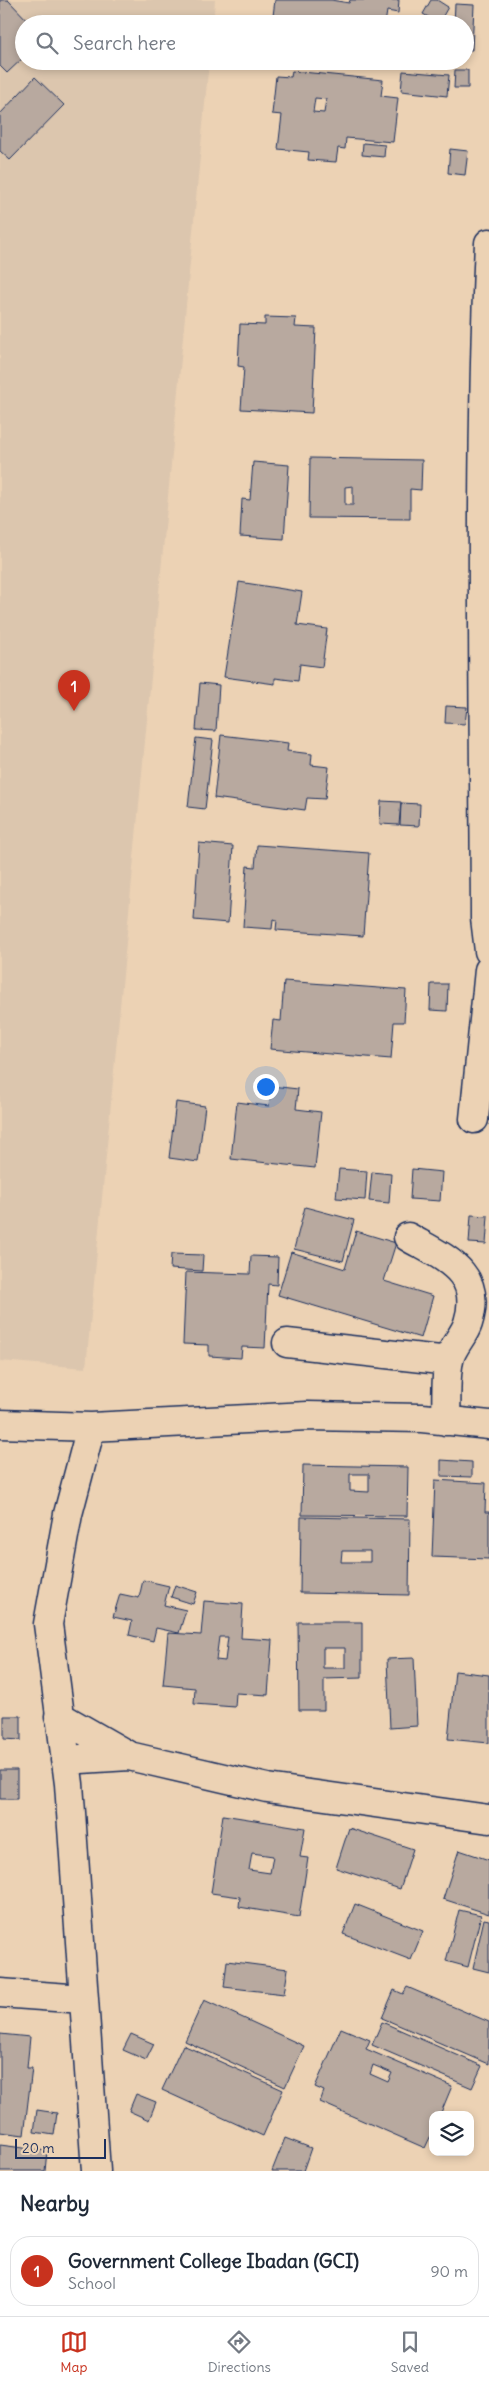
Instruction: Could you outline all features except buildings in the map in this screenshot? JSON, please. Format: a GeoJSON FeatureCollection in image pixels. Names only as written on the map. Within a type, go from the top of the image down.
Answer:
{"type":"FeatureCollection","features":[{"type":"Feature","properties":{"kind":"street"},"geometry":{"type":"LineString","coordinates":[[489,243],[484,340],[485,918],[489,951]]}},
{"type":"Feature","properties":{"kind":"street"},"geometry":{"type":"LineString","coordinates":[[474,1119],[489,970]]}},
{"type":"Feature","properties":{"kind":"street"},"geometry":{"type":"LineString","coordinates":[[408,1238],[448,1259],[464,1273],[472,1293],[472,1306],[468,1324],[449,1361],[446,1420]]}},
{"type":"Feature","properties":{"kind":"street"},"geometry":{"type":"LineString","coordinates":[[287,1343],[449,1361]]}},
{"type":"Feature","properties":{"kind":"street"},"geometry":{"type":"LineString","coordinates":[[0,1424],[91,1427],[307,1416],[446,1420],[489,1425]]}},
{"type":"Feature","properties":{"kind":"street"},"geometry":{"type":"LineString","coordinates":[[91,1427],[68,1514],[48,1624],[65,1760],[96,2171]]}},
{"type":"Feature","properties":{"kind":"street"},"geometry":{"type":"LineString","coordinates":[[60,1716],[129,1756]]}},
{"type":"Feature","properties":{"kind":"street"},"geometry":{"type":"LineString","coordinates":[[65,1760],[129,1756],[267,1788],[489,1819]]}},
{"type":"Feature","properties":{"kind":"street"},"geometry":{"type":"LineString","coordinates":[[0,1993],[83,1998]]}},
{"type":"Feature","properties":{"kind":"shaded area"},"geometry":{"type":"Polygon","coordinates":[[[0,0],[215,0],[214,15],[15,15],[15,70],[208,70],[86,1368],[0,1361],[0,0]]]}},
{"type":"Feature","properties":{"kind":"place","name":"Government College Ibadan (GCI)"},"geometry":{"type":"Point","coordinates":[74,711]}}]}
